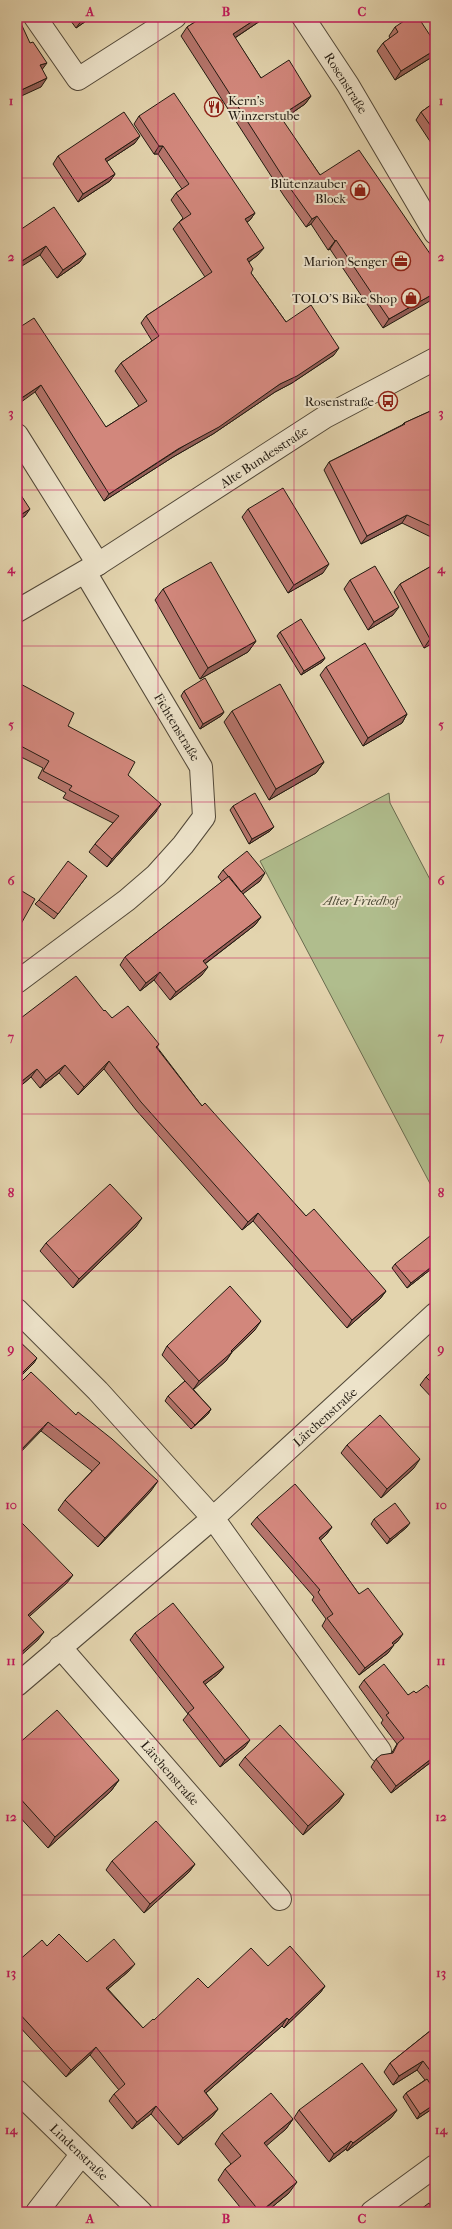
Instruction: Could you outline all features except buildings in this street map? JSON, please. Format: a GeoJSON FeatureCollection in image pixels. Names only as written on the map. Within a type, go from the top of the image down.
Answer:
{"type":"FeatureCollection","features":[{"type":"Feature","properties":{"kind":"street"},"geometry":{"type":"LineString","coordinates":[[35,17],[78,79],[175,17]]}},
{"type":"Feature","properties":{"kind":"street","name":"Rosenstraße"},"geometry":{"type":"LineString","coordinates":[[303,17],[348,85],[435,233]]}},
{"type":"Feature","properties":{"kind":"street","name":"Alte Bundesstraße"},"geometry":{"type":"LineString","coordinates":[[17,611],[91,568],[325,417],[435,359]]}},
{"type":"Feature","properties":{"kind":"street"},"geometry":{"type":"LineString","coordinates":[[17,435],[91,568]]}},
{"type":"Feature","properties":{"kind":"street","name":"Fichtenstraße"},"geometry":{"type":"LineString","coordinates":[[17,982],[127,900],[156,875],[183,845],[204,817],[201,767],[91,568]]}},
{"type":"Feature","properties":{"kind":"street"},"geometry":{"type":"LineString","coordinates":[[17,1310],[98,1392],[213,1518],[380,1751]]}},
{"type":"Feature","properties":{"kind":"street","name":"Lärchenstraße"},"geometry":{"type":"LineString","coordinates":[[17,1685],[213,1518],[435,1314]]}},
{"type":"Feature","properties":{"kind":"street","name":"Lärchenstraße"},"geometry":{"type":"LineString","coordinates":[[60,1647],[280,1899]]}},
{"type":"Feature","properties":{"kind":"street","name":"Lindenstraße"},"geometry":{"type":"LineString","coordinates":[[17,2091],[141,2212]]}},
{"type":"Feature","properties":{"kind":"street"},"geometry":{"type":"LineString","coordinates":[[37,2212],[81,2155]]}},
{"type":"Feature","properties":{"kind":"street"},"geometry":{"type":"LineString","coordinates":[[372,2212],[435,2166]]}},
{"type":"Feature","properties":{"kind":"green space","name":"Alter Friedhof"},"geometry":{"type":"Polygon","coordinates":[[[389,793],[390,803],[435,889],[435,1193],[260,861],[389,793]]]}},
{"type":"Feature","properties":{"kind":"place","name":"Kern's Winzerstube"},"geometry":{"type":"Point","coordinates":[214,107]}},
{"type":"Feature","properties":{"kind":"place","name":"Blütenzauber Block"},"geometry":{"type":"Point","coordinates":[360,190]}},
{"type":"Feature","properties":{"kind":"place","name":"Marion Senger"},"geometry":{"type":"Point","coordinates":[401,261]}},
{"type":"Feature","properties":{"kind":"place","name":"TOLO'S Bike Shop"},"geometry":{"type":"Point","coordinates":[411,298]}},
{"type":"Feature","properties":{"kind":"place","name":"Rosenstraße"},"geometry":{"type":"Point","coordinates":[388,401]}}]}
